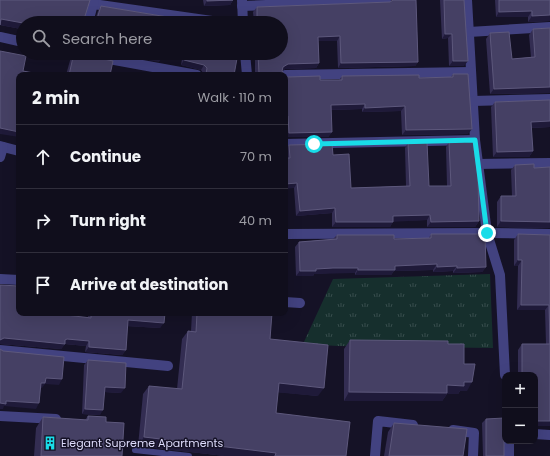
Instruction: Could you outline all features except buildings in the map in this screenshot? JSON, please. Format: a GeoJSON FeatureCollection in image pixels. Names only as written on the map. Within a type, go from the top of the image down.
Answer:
{"type":"FeatureCollection","features":[{"type":"Feature","properties":{"kind":"street"},"geometry":{"type":"LineString","coordinates":[[243,16],[242,3],[386,0]]}},
{"type":"Feature","properties":{"kind":"street"},"geometry":{"type":"LineString","coordinates":[[467,0],[475,140],[487,233],[500,275],[505,372]]}},
{"type":"Feature","properties":{"kind":"street"},"geometry":{"type":"LineString","coordinates":[[90,16],[94,2],[182,16]]}},
{"type":"Feature","properties":{"kind":"street"},"geometry":{"type":"LineString","coordinates":[[469,32],[550,28]]}},
{"type":"Feature","properties":{"kind":"street"},"geometry":{"type":"LineString","coordinates":[[0,37],[16,40]]}},
{"type":"Feature","properties":{"kind":"street"},"geometry":{"type":"LineString","coordinates":[[117,60],[182,72]]}},
{"type":"Feature","properties":{"kind":"street"},"geometry":{"type":"LineString","coordinates":[[245,60],[246,72]]}},
{"type":"Feature","properties":{"kind":"street"},"geometry":{"type":"LineString","coordinates":[[288,75],[471,72]]}},
{"type":"Feature","properties":{"kind":"street"},"geometry":{"type":"LineString","coordinates":[[473,101],[550,99]]}},
{"type":"Feature","properties":{"kind":"street"},"geometry":{"type":"LineString","coordinates":[[288,144],[475,140]]}},
{"type":"Feature","properties":{"kind":"street"},"geometry":{"type":"LineString","coordinates":[[1,150],[16,151]]}},
{"type":"Feature","properties":{"kind":"street"},"geometry":{"type":"LineString","coordinates":[[478,164],[550,163]]}},
{"type":"Feature","properties":{"kind":"street"},"geometry":{"type":"LineString","coordinates":[[288,234],[550,234]]}},
{"type":"Feature","properties":{"kind":"street"},"geometry":{"type":"LineString","coordinates":[[0,279],[16,280]]}},
{"type":"Feature","properties":{"kind":"street"},"geometry":{"type":"LineString","coordinates":[[288,302],[300,304]]}},
{"type":"Feature","properties":{"kind":"street"},"geometry":{"type":"LineString","coordinates":[[0,350],[168,366]]}},
{"type":"Feature","properties":{"kind":"street"},"geometry":{"type":"LineString","coordinates":[[0,416],[63,420]]}},
{"type":"Feature","properties":{"kind":"street"},"geometry":{"type":"LineString","coordinates":[[375,456],[378,421],[422,426]]}},
{"type":"Feature","properties":{"kind":"street"},"geometry":{"type":"LineString","coordinates":[[444,429],[474,433],[473,456]]}},
{"type":"Feature","properties":{"kind":"street"},"geometry":{"type":"LineString","coordinates":[[538,434],[550,435]]}},
{"type":"Feature","properties":{"kind":"street"},"geometry":{"type":"LineString","coordinates":[[508,444],[509,456]]}},
{"type":"Feature","properties":{"kind":"lane"},"geometry":{"type":"LineString","coordinates":[[135,450],[189,456]]}},
{"type":"Feature","properties":{"kind":"green space"},"geometry":{"type":"Polygon","coordinates":[[[490,274],[493,348],[338,346],[303,344],[333,279],[490,274]]]}},
{"type":"Feature","properties":{"kind":"place","name":"Elegant Supreme Apartments"},"geometry":{"type":"Point","coordinates":[50,443]}},
{"type":"Feature","properties":{"kind":"route"},"geometry":{"type":"LineString","coordinates":[[314,144],[380,141],[475,140],[487,233]]}}]}
